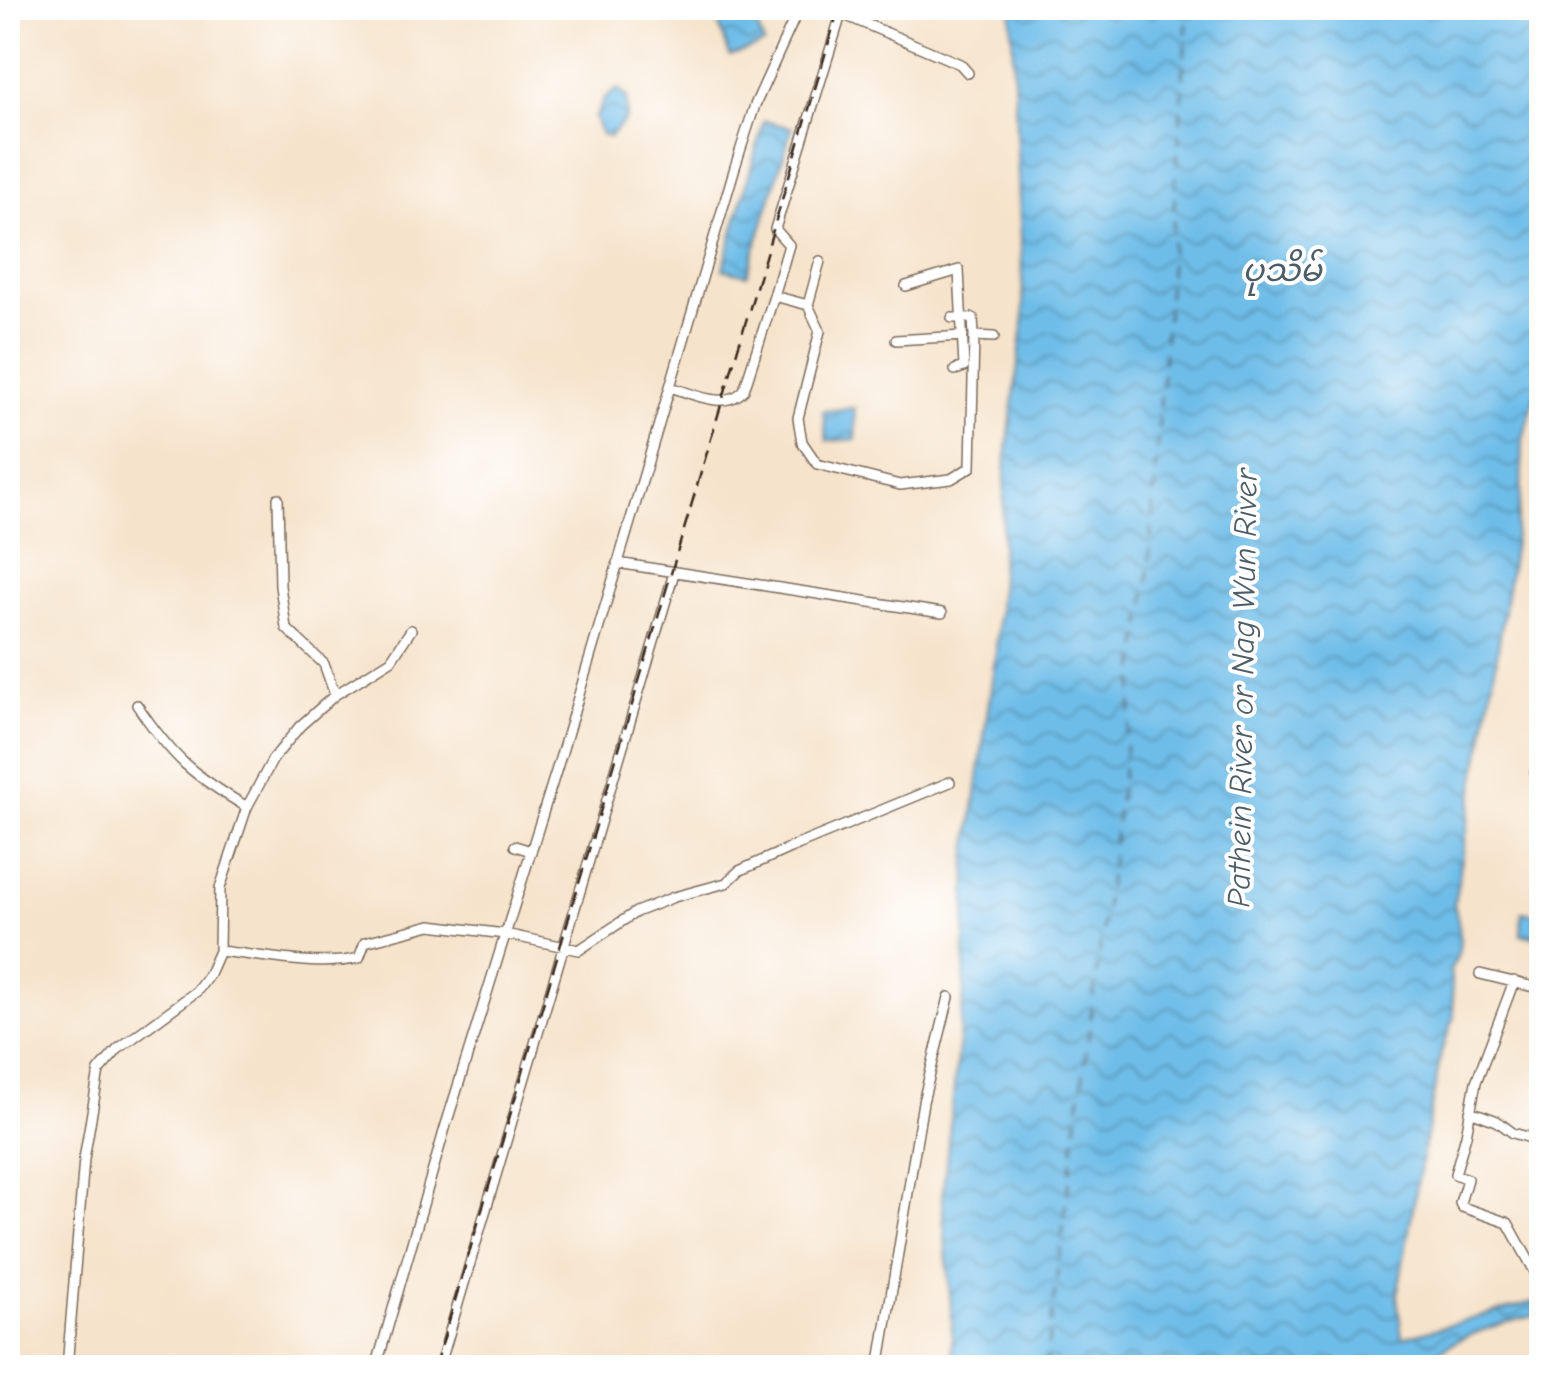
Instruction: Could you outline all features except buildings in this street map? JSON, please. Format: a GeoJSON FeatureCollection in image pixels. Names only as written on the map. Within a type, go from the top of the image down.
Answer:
{"type":"FeatureCollection","features":[{"type":"Feature","properties":{"kind":"street"},"geometry":{"type":"LineString","coordinates":[[376,1368],[755,105],[799,8]]}},
{"type":"Feature","properties":{"kind":"street"},"geometry":{"type":"LineString","coordinates":[[828,8],[867,20],[960,64],[968,73]]}},
{"type":"Feature","properties":{"kind":"street"},"geometry":{"type":"LineString","coordinates":[[670,387],[724,402],[744,390],[789,245],[775,229],[842,10]]}},
{"type":"Feature","properties":{"kind":"street"},"geometry":{"type":"LineString","coordinates":[[820,261],[808,306],[820,331],[798,418],[802,442],[817,464],[918,486],[951,479],[971,467],[969,336],[957,317],[960,272],[942,269],[906,286]]}},
{"type":"Feature","properties":{"kind":"street"},"geometry":{"type":"LineString","coordinates":[[774,296],[808,306]]}},
{"type":"Feature","properties":{"kind":"street"},"geometry":{"type":"LineString","coordinates":[[955,370],[964,367],[969,336]]}},
{"type":"Feature","properties":{"kind":"street"},"geometry":{"type":"LineString","coordinates":[[896,340],[994,337]]}},
{"type":"Feature","properties":{"kind":"street"},"geometry":{"type":"LineString","coordinates":[[278,498],[280,586],[286,628],[324,664],[336,695]]}},
{"type":"Feature","properties":{"kind":"street"},"geometry":{"type":"LineString","coordinates":[[617,563],[942,613]]}},
{"type":"Feature","properties":{"kind":"street"},"geometry":{"type":"LineString","coordinates":[[440,1368],[674,573]]}},
{"type":"Feature","properties":{"kind":"street"},"geometry":{"type":"LineString","coordinates":[[67,1368],[84,1159],[99,1071],[118,1049],[196,991],[208,976],[218,951],[220,888],[247,807],[272,759],[300,726],[336,695],[392,660],[411,630]]}},
{"type":"Feature","properties":{"kind":"street"},"geometry":{"type":"LineString","coordinates":[[137,705],[180,762],[247,807]]}},
{"type":"Feature","properties":{"kind":"street"},"geometry":{"type":"LineString","coordinates":[[218,951],[352,960],[359,958],[365,942],[431,926],[505,934],[579,950],[636,912],[674,896],[726,882],[740,871],[790,848],[950,782]]}},
{"type":"Feature","properties":{"kind":"street"},"geometry":{"type":"LineString","coordinates":[[515,846],[531,851]]}},
{"type":"Feature","properties":{"kind":"street"},"geometry":{"type":"LineString","coordinates":[[1480,974],[1542,989]]}},
{"type":"Feature","properties":{"kind":"street"},"geometry":{"type":"LineString","coordinates":[[1514,981],[1476,1082],[1454,1174],[1467,1178],[1462,1207],[1508,1223],[1539,1278],[1542,1292]]}},
{"type":"Feature","properties":{"kind":"street"},"geometry":{"type":"LineString","coordinates":[[879,1368],[922,1102],[949,997]]}},
{"type":"Feature","properties":{"kind":"street"},"geometry":{"type":"LineString","coordinates":[[1470,1111],[1497,1121],[1514,1133],[1542,1141]]}},
{"type":"Feature","properties":{"kind":"street"},"geometry":{"type":"LineString","coordinates":[[1530,1368],[1542,1362]]}},
{"type":"Feature","properties":{"kind":"water"},"geometry":{"type":"Polygon","coordinates":[[[713,8],[750,8],[764,44],[730,56],[713,8]]]}},
{"type":"Feature","properties":{"kind":"water","name":"ပုသိမ်"},"geometry":{"type":"Polygon","coordinates":[[[1011,8],[1541,8],[1541,373],[1523,439],[1521,494],[1496,663],[1454,904],[1460,938],[1458,954],[1450,969],[1454,1018],[1441,1053],[1397,1296],[1402,1338],[1541,1300],[1541,1315],[1476,1333],[1418,1367],[952,1367],[942,1200],[964,993],[967,858],[996,652],[1006,458],[1024,319],[1011,8]]]}},
{"type":"Feature","properties":{"kind":"water"},"geometry":{"type":"Polygon","coordinates":[[[618,89],[627,98],[626,119],[609,137],[601,134],[595,118],[605,98],[618,89]]]}},
{"type":"Feature","properties":{"kind":"water"},"geometry":{"type":"Polygon","coordinates":[[[764,121],[792,128],[747,275],[723,269],[764,121]]]}},
{"type":"Feature","properties":{"kind":"water"},"geometry":{"type":"Polygon","coordinates":[[[854,408],[856,439],[827,441],[823,411],[854,408]]]}},
{"type":"Feature","properties":{"kind":"water"},"geometry":{"type":"Polygon","coordinates":[[[1522,912],[1541,915],[1541,939],[1521,934],[1522,912]]]}},
{"type":"Feature","properties":{"kind":"ferry route"},"geometry":{"type":"LineString","coordinates":[[1045,1368],[1148,578],[1188,8]]}},
{"type":"Feature","properties":{"kind":"railway"},"geometry":{"type":"LineString","coordinates":[[435,1368],[836,18]]}},
{"type":"Feature","properties":{"kind":"water label","name":"Pathein River or Nag Wun River"},"geometry":{"type":"Point","coordinates":[1242,688]}}]}
